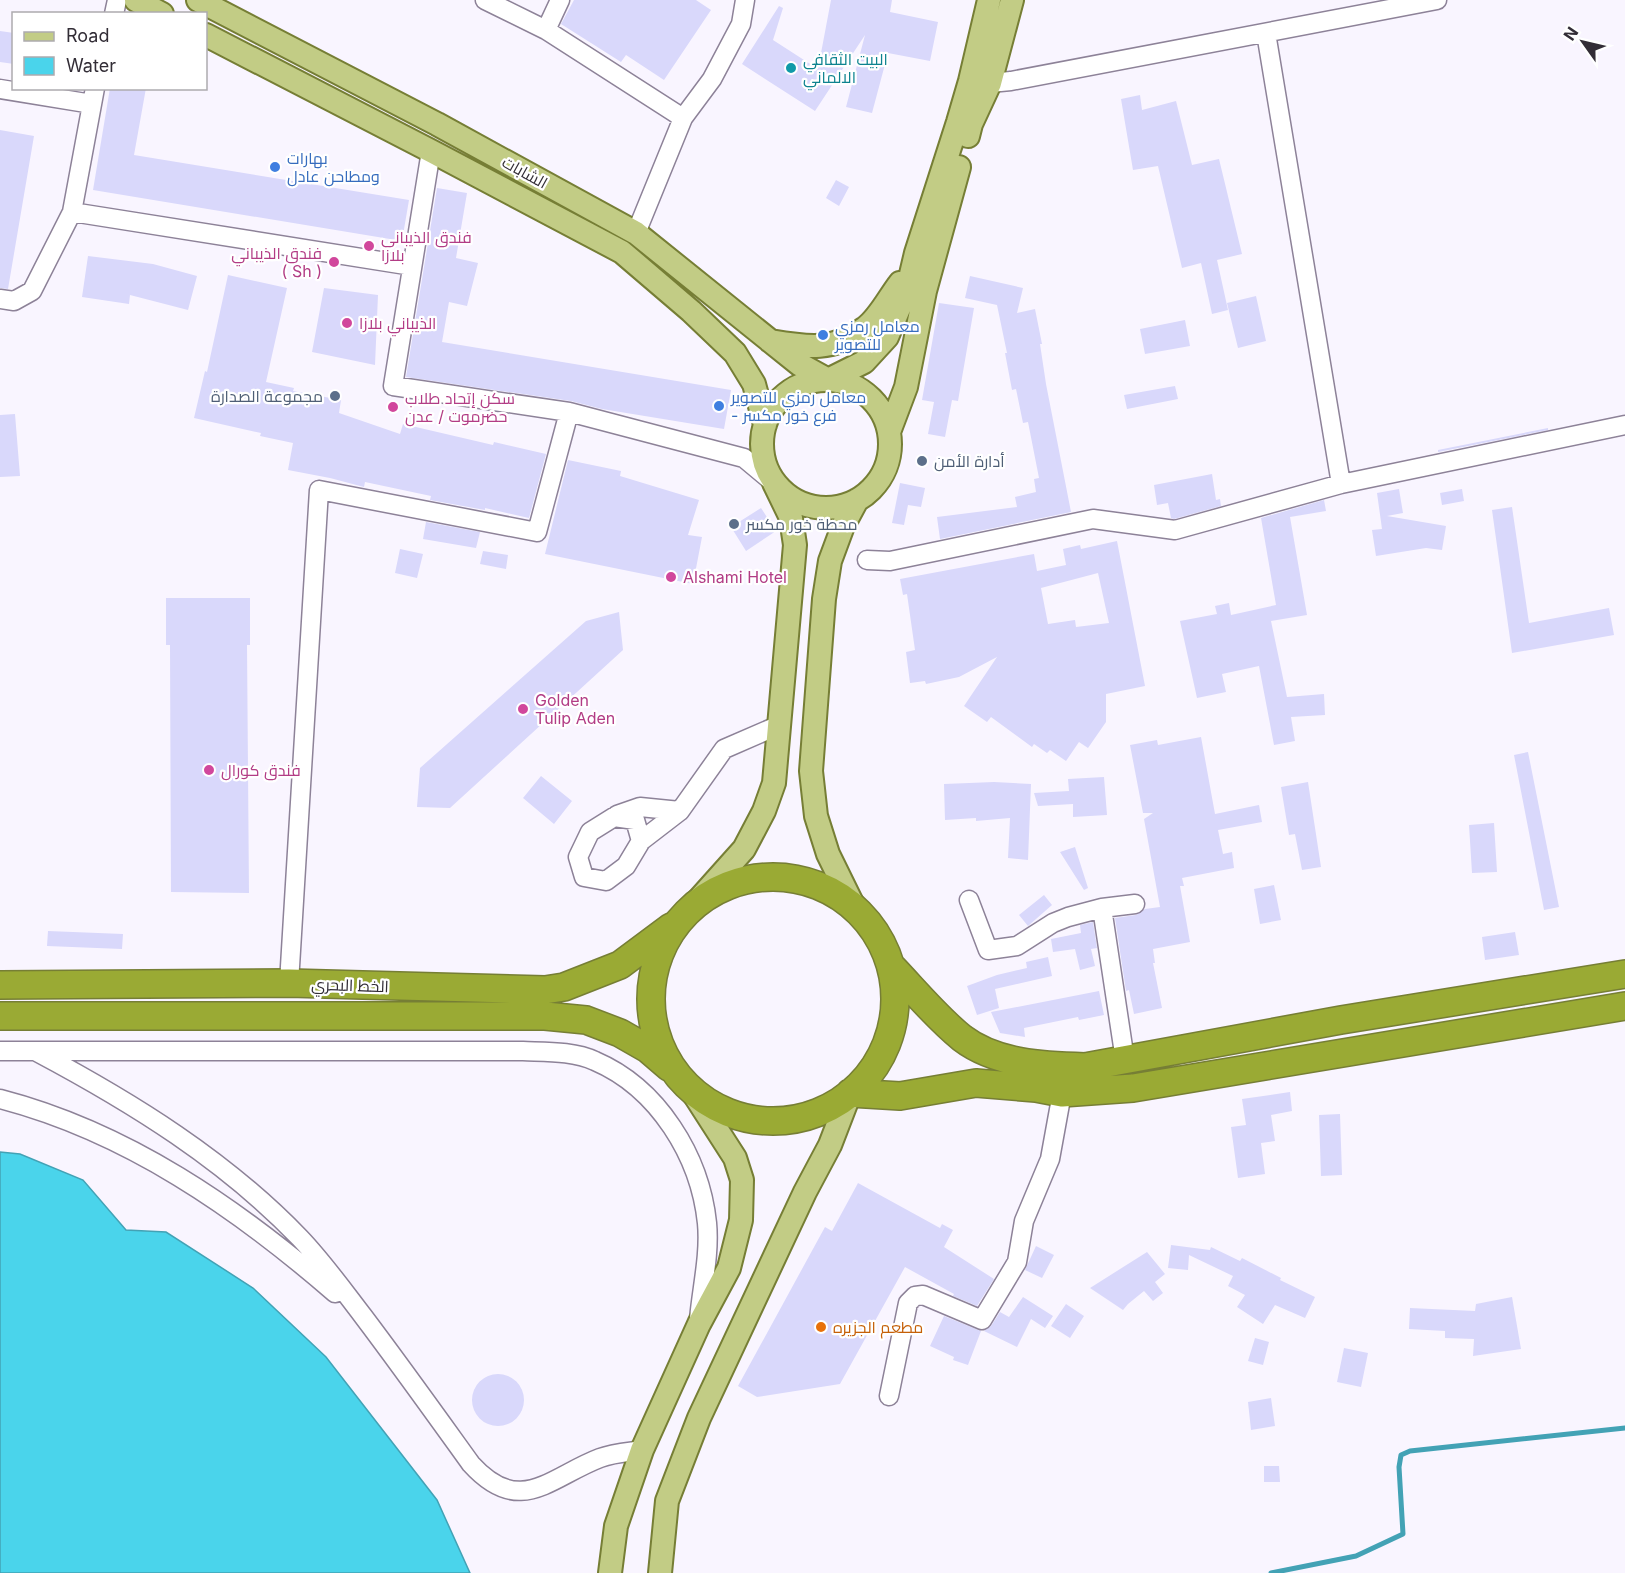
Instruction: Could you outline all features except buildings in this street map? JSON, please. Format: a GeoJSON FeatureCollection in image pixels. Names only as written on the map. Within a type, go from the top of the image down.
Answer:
{"type":"FeatureCollection","features":[{"type":"Feature","properties":{"kind":"highway","name":"الخط البحري"},"geometry":{"type":"LineString","coordinates":[[0,984],[289,983],[544,990],[564,987],[621,965],[723,887],[756,878],[774,876],[808,881],[832,892],[854,907],[877,934],[891,966]]}},
{"type":"Feature","properties":{"kind":"highway"},"geometry":{"type":"LineString","coordinates":[[684,1082],[661,1047],[652,1014],[651,997],[652,980],[659,956],[671,932],[687,913]]}},
{"type":"Feature","properties":{"kind":"highway"},"geometry":{"type":"LineString","coordinates":[[891,966],[963,1038],[984,1051],[1019,1062],[1085,1067],[1341,1020],[1625,974]]}},
{"type":"Feature","properties":{"kind":"highway"},"geometry":{"type":"LineString","coordinates":[[850,1093],[873,1067],[889,1036],[895,1001],[891,966]]}},
{"type":"Feature","properties":{"kind":"highway"},"geometry":{"type":"LineString","coordinates":[[1578,982],[1581,1013]]}},
{"type":"Feature","properties":{"kind":"highway"},"geometry":{"type":"LineString","coordinates":[[850,1093],[900,1096],[976,1083],[1036,1088],[1062,1093],[1133,1088],[1625,1006]]}},
{"type":"Feature","properties":{"kind":"highway","name":"الخط البحري"},"geometry":{"type":"LineString","coordinates":[[0,1016],[555,1017],[586,1020],[620,1033],[648,1049],[703,1099],[734,1115],[768,1121],[803,1117],[835,1103],[850,1093]]}},
{"type":"Feature","properties":{"kind":"main road"},"geometry":{"type":"LineString","coordinates":[[136,0],[158,12]]}},
{"type":"Feature","properties":{"kind":"main road","name":"الشابات"},"geometry":{"type":"LineString","coordinates":[[198,0],[437,124],[636,232],[768,341],[799,364],[828,380]]}},
{"type":"Feature","properties":{"kind":"main road"},"geometry":{"type":"LineString","coordinates":[[889,432],[906,387],[925,291],[965,123],[970,81],[989,0]]}},
{"type":"Feature","properties":{"kind":"main road"},"geometry":{"type":"LineString","coordinates":[[768,341],[801,346],[828,346],[866,328],[901,282],[916,253],[965,123],[990,83],[1012,0]]}},
{"type":"Feature","properties":{"kind":"main road","name":"الشابات"},"geometry":{"type":"LineString","coordinates":[[207,37],[622,252],[691,311],[735,353],[754,384],[765,425]]}},
{"type":"Feature","properties":{"kind":"main road"},"geometry":{"type":"LineString","coordinates":[[687,913],[744,849],[764,811],[774,783],[777,726],[795,545],[791,518],[768,472],[763,455],[762,436],[765,425],[776,404],[794,389],[805,384],[828,380],[864,362],[887,337],[908,287],[916,253]]}},
{"type":"Feature","properties":{"kind":"main road"},"geometry":{"type":"LineString","coordinates":[[828,380],[852,386],[867,395],[880,409],[889,432],[890,452],[884,471],[877,483],[857,500],[843,526],[830,561],[824,599],[811,771],[816,816],[828,854],[854,907]]}},
{"type":"Feature","properties":{"kind":"main road"},"geometry":{"type":"LineString","coordinates":[[774,483],[789,497],[806,506],[832,508],[857,500]]}},
{"type":"Feature","properties":{"kind":"main road"},"geometry":{"type":"LineString","coordinates":[[610,1573],[616,1526],[642,1450],[699,1324],[729,1268],[741,1220],[742,1180],[735,1158],[684,1082]]}},
{"type":"Feature","properties":{"kind":"main road"},"geometry":{"type":"LineString","coordinates":[[660,1573],[668,1501],[699,1418],[805,1192],[830,1145],[850,1093]]}},
{"type":"Feature","properties":{"kind":"street"},"geometry":{"type":"LineString","coordinates":[[485,0],[546,30],[684,118]]}},
{"type":"Feature","properties":{"kind":"street"},"geometry":{"type":"LineString","coordinates":[[546,30],[560,0]]}},
{"type":"Feature","properties":{"kind":"street"},"geometry":{"type":"LineString","coordinates":[[636,232],[684,118],[712,80],[741,24],[745,0]]}},
{"type":"Feature","properties":{"kind":"street"},"geometry":{"type":"LineString","coordinates":[[990,83],[1011,81],[1437,0]]}},
{"type":"Feature","properties":{"kind":"street"},"geometry":{"type":"LineString","coordinates":[[1266,33],[1341,484]]}},
{"type":"Feature","properties":{"kind":"street"},"geometry":{"type":"LineString","coordinates":[[0,299],[14,301],[32,291],[72,212],[94,96],[13,90]]}},
{"type":"Feature","properties":{"kind":"street"},"geometry":{"type":"LineString","coordinates":[[431,151],[393,386],[569,412],[744,458],[774,483]]}},
{"type":"Feature","properties":{"kind":"street"},"geometry":{"type":"LineString","coordinates":[[72,212],[412,266]]}},
{"type":"Feature","properties":{"kind":"street"},"geometry":{"type":"LineString","coordinates":[[289,983],[319,490],[537,531],[569,412]]}},
{"type":"Feature","properties":{"kind":"street"},"geometry":{"type":"LineString","coordinates":[[867,560],[890,561],[1093,519],[1175,530],[1341,484],[1625,425]]}},
{"type":"Feature","properties":{"kind":"street"},"geometry":{"type":"LineString","coordinates":[[680,811],[640,807],[614,817],[590,832],[578,857],[584,877],[606,881],[626,866],[641,841],[680,811],[724,749],[777,726]]}},
{"type":"Feature","properties":{"kind":"street"},"geometry":{"type":"LineString","coordinates":[[614,817],[635,820],[641,841]]}},
{"type":"Feature","properties":{"kind":"street"},"geometry":{"type":"LineString","coordinates":[[969,900],[988,950],[1017,946],[1068,917],[1101,908],[1135,904]]}},
{"type":"Feature","properties":{"kind":"street"},"geometry":{"type":"LineString","coordinates":[[1101,908],[1125,1060]]}},
{"type":"Feature","properties":{"kind":"street"},"geometry":{"type":"LineString","coordinates":[[0,1051],[523,1051],[570,1054],[593,1060],[617,1072],[655,1105],[671,1125],[694,1170],[703,1197],[707,1224],[707,1253],[699,1324]]}},
{"type":"Feature","properties":{"kind":"street"},"geometry":{"type":"LineString","coordinates":[[36,1051],[104,1088],[170,1129],[229,1172],[302,1240],[365,1319],[471,1464],[495,1484],[510,1489],[541,1488],[602,1457],[642,1450]]}},
{"type":"Feature","properties":{"kind":"street"},"geometry":{"type":"LineString","coordinates":[[889,1396],[908,1303],[915,1296],[923,1295],[982,1320],[1017,1262],[1024,1221],[1050,1159],[1062,1093]]}},
{"type":"Feature","properties":{"kind":"street"},"geometry":{"type":"LineString","coordinates":[[0,1099],[54,1115],[87,1128],[151,1159],[181,1177],[251,1226],[365,1319]]}},
{"type":"Feature","properties":{"kind":"water"},"geometry":{"type":"Polygon","coordinates":[[[0,1152],[20,1154],[83,1180],[126,1230],[166,1232],[253,1288],[326,1357],[437,1500],[470,1573],[0,1573],[0,1152]]]}},
{"type":"Feature","properties":{"kind":"waterway"},"geometry":{"type":"LineString","coordinates":[[1271,1573],[1356,1556],[1403,1534],[1399,1467],[1401,1455],[1410,1451],[1625,1428]]}},
{"type":"Feature","properties":{"kind":"place","name":"البيت الثقافي الالماني"},"geometry":{"type":"Point","coordinates":[791,68]}},
{"type":"Feature","properties":{"kind":"place","name":"بهارات ومطاحن عادل"},"geometry":{"type":"Point","coordinates":[275,167]}},
{"type":"Feature","properties":{"kind":"place","name":"فندق الذيباني بلازا"},"geometry":{"type":"Point","coordinates":[369,246]}},
{"type":"Feature","properties":{"kind":"place","name":"فندق الذيباني ( Sh )"},"geometry":{"type":"Point","coordinates":[334,262]}},
{"type":"Feature","properties":{"kind":"place","name":"الذيباني بلازا"},"geometry":{"type":"Point","coordinates":[347,323]}},
{"type":"Feature","properties":{"kind":"place","name":"معامل رمزي للتصوير"},"geometry":{"type":"Point","coordinates":[823,335]}},
{"type":"Feature","properties":{"kind":"place","name":"مجموعة الصدارة"},"geometry":{"type":"Point","coordinates":[335,396]}},
{"type":"Feature","properties":{"kind":"place","name":"معامل رمزي للتصوير - فرع خور مكسر"},"geometry":{"type":"Point","coordinates":[719,406]}},
{"type":"Feature","properties":{"kind":"place","name":"سكن إتحاد طلاب حضرموت / عدن"},"geometry":{"type":"Point","coordinates":[393,407]}},
{"type":"Feature","properties":{"kind":"place","name":"أدارة الأمن"},"geometry":{"type":"Point","coordinates":[922,461]}},
{"type":"Feature","properties":{"kind":"place","name":"محطة خور مكسر"},"geometry":{"type":"Point","coordinates":[734,524]}},
{"type":"Feature","properties":{"kind":"place","name":"Alshami Hotel"},"geometry":{"type":"Point","coordinates":[671,577]}},
{"type":"Feature","properties":{"kind":"place","name":"Golden Tulip Aden"},"geometry":{"type":"Point","coordinates":[523,709]}},
{"type":"Feature","properties":{"kind":"place","name":"فندق كورال"},"geometry":{"type":"Point","coordinates":[209,770]}},
{"type":"Feature","properties":{"kind":"place","name":"مطعم الجزيره"},"geometry":{"type":"Point","coordinates":[821,1327]}}]}
